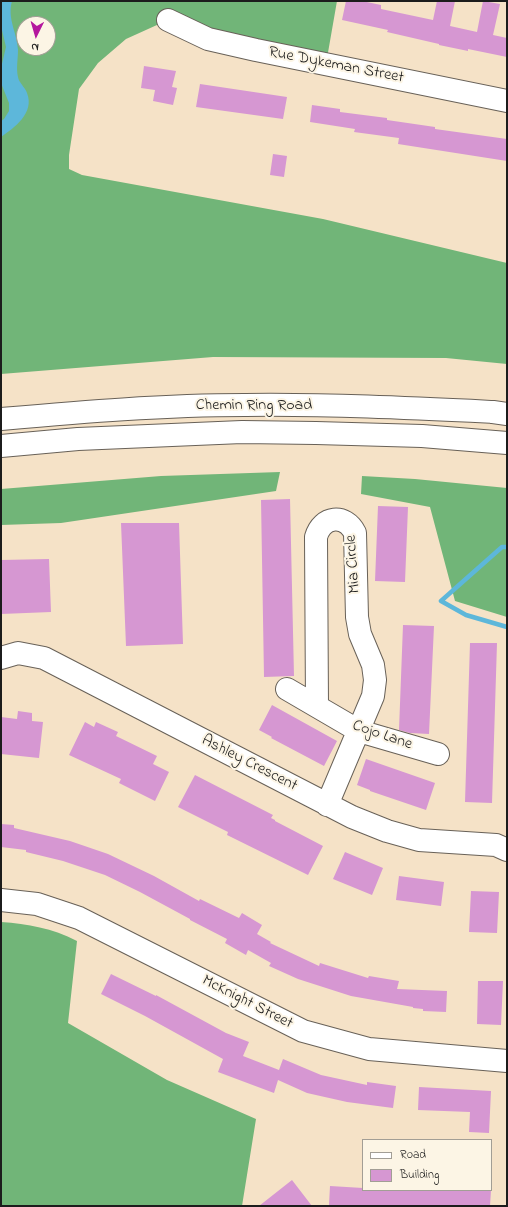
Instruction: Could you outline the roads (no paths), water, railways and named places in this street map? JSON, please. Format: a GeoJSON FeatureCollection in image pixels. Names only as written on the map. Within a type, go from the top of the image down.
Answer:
{"type":"FeatureCollection","features":[{"type":"Feature","properties":{"kind":"main road","name":"Rue Dykeman Street"},"geometry":{"type":"LineString","coordinates":[[168,20],[208,39],[507,101]]}},
{"type":"Feature","properties":{"kind":"main road","name":"Chemin Ring Road"},"geometry":{"type":"LineString","coordinates":[[1,419],[147,408],[245,405],[349,406],[507,414]]}},
{"type":"Feature","properties":{"kind":"main road","name":"Chemin Ring Road"},"geometry":{"type":"LineString","coordinates":[[1,446],[78,439],[242,432],[422,436],[507,443]]}},
{"type":"Feature","properties":{"kind":"main road","name":"Mia Circle"},"geometry":{"type":"LineString","coordinates":[[317,706],[316,537],[321,527],[330,520],[342,520],[352,528],[355,533],[357,617],[360,634],[373,665],[375,680],[373,696],[327,804]]}},
{"type":"Feature","properties":{"kind":"main road","name":"Ashley Crescent"},"geometry":{"type":"LineString","coordinates":[[1,658],[18,653],[44,658],[352,817],[386,831],[419,840],[496,845],[507,850]]}},
{"type":"Feature","properties":{"kind":"main road","name":"Cojo Lane"},"geometry":{"type":"LineString","coordinates":[[287,689],[359,731],[438,754]]}},
{"type":"Feature","properties":{"kind":"main road","name":"McKnight Street"},"geometry":{"type":"LineString","coordinates":[[1,900],[37,904],[79,918],[303,1031],[369,1049],[507,1060]]}},
{"type":"Feature","properties":{"kind":"water"},"geometry":{"type":"Polygon","coordinates":[[[1,1],[12,1],[11,20],[16,39],[17,74],[29,100],[26,113],[22,119],[1,137],[1,121],[9,111],[9,103],[1,83],[1,68],[6,47],[1,26],[1,1]]]}},
{"type":"Feature","properties":{"kind":"waterway"},"geometry":{"type":"LineString","coordinates":[[507,547],[502,547],[441,601],[466,615],[507,627]]}}]}
